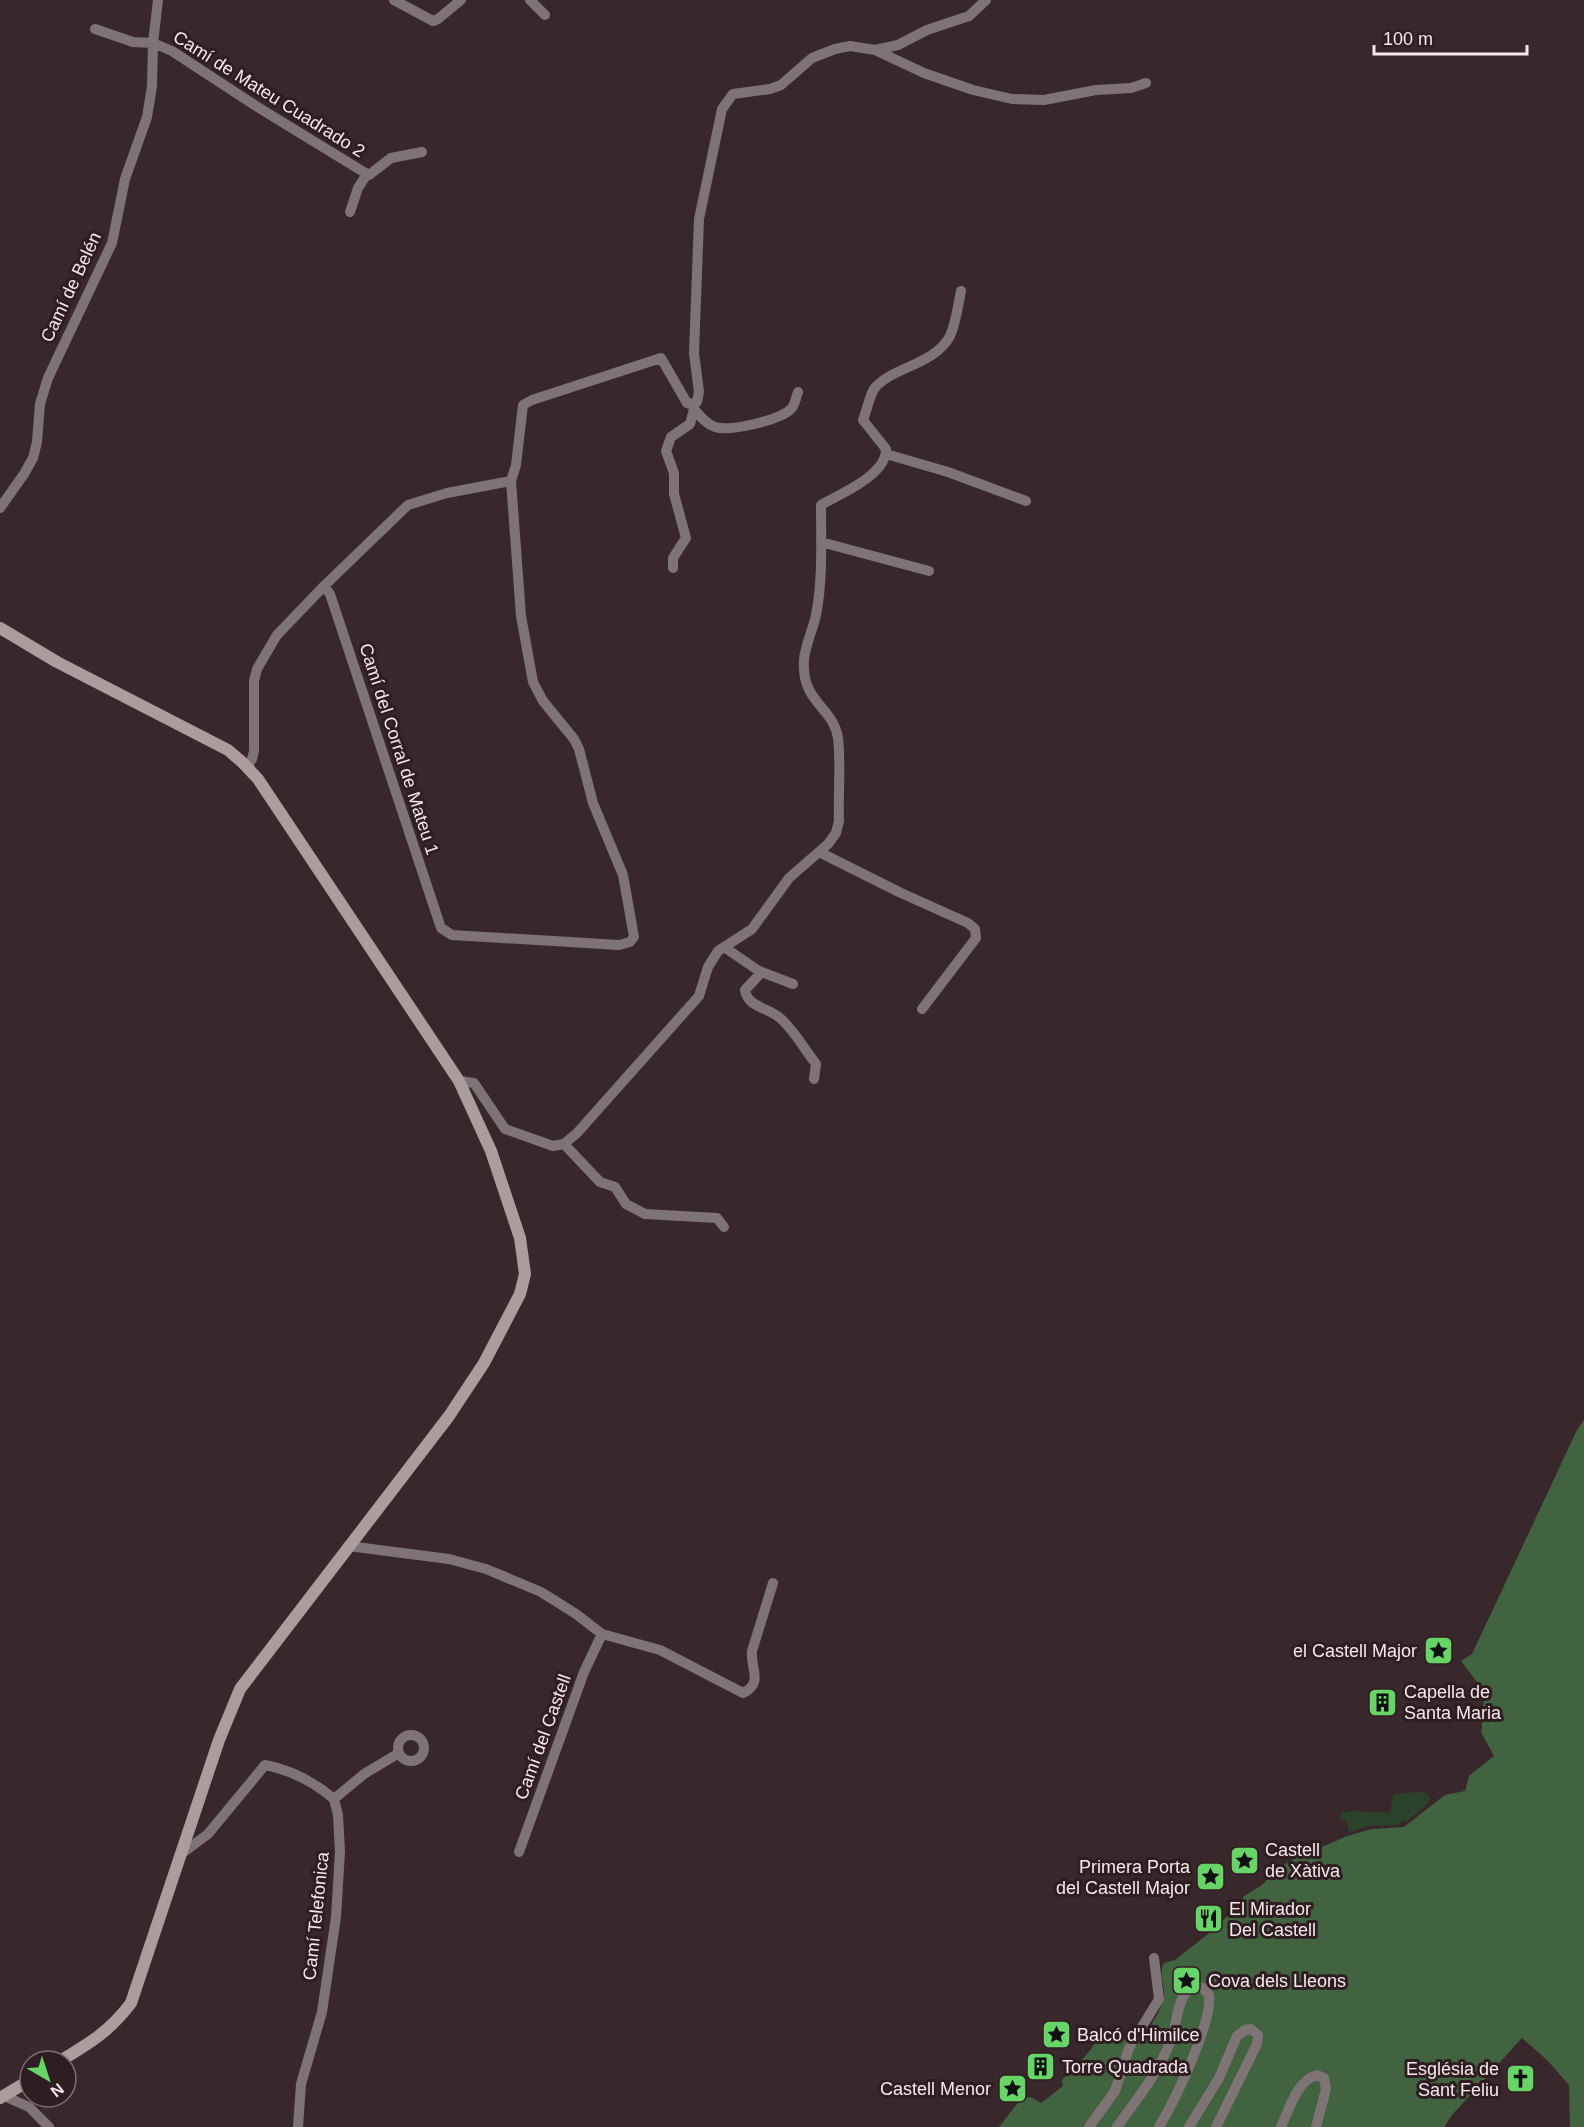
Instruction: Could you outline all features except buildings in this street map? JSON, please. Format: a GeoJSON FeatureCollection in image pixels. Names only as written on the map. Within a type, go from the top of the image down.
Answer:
{"type":"FeatureCollection","features":[{"type":"Feature","properties":{"kind":"main road"},"geometry":{"type":"LineString","coordinates":[[0,628],[57,662],[228,750],[258,779],[459,1081],[491,1150],[520,1238],[525,1274],[520,1294],[484,1363],[448,1416],[240,1689],[228,1713],[131,2003],[119,2019],[102,2035],[78,2050]]}},
{"type":"Feature","properties":{"kind":"main road"},"geometry":{"type":"LineString","coordinates":[[2,2097],[18,2087]]}},
{"type":"Feature","properties":{"kind":"street","name":"Camí de Belén"},"geometry":{"type":"LineString","coordinates":[[0,508],[33,458],[37,442],[40,404],[48,378],[112,243],[125,179],[147,117],[152,86],[153,43],[158,0]]}},
{"type":"Feature","properties":{"kind":"street"},"geometry":{"type":"LineString","coordinates":[[394,0],[433,21],[461,0]]}},
{"type":"Feature","properties":{"kind":"street"},"geometry":{"type":"LineString","coordinates":[[530,0],[545,15]]}},
{"type":"Feature","properties":{"kind":"street"},"geometry":{"type":"LineString","coordinates":[[875,50],[898,45],[927,30],[969,16],[986,0]]}},
{"type":"Feature","properties":{"kind":"street","name":"Camí de Mateu Cuadrado 2"},"geometry":{"type":"LineString","coordinates":[[95,29],[133,42],[153,43],[172,51],[367,174]]}},
{"type":"Feature","properties":{"kind":"street"},"geometry":{"type":"LineString","coordinates":[[673,568],[673,558],[686,538],[674,494],[674,473],[666,451],[671,437],[690,424],[698,399],[694,353],[699,219],[723,109],[733,94],[770,89],[781,85],[800,67],[824,53],[850,46],[875,50],[924,73],[973,90],[1012,99],[1044,100],[1096,90],[1131,88],[1146,83]]}},
{"type":"Feature","properties":{"kind":"street","name":"Camí de Mateu Cuadrado 2"},"geometry":{"type":"LineString","coordinates":[[350,212],[358,188],[367,174],[369,175],[391,158],[422,152]]}},
{"type":"Feature","properties":{"kind":"street"},"geometry":{"type":"LineString","coordinates":[[459,1081],[474,1083],[505,1129],[553,1146],[564,1144],[577,1133],[699,996],[708,967],[718,951],[752,928],[789,878],[828,844],[836,833],[839,821],[838,737],[831,719],[807,689],[804,660],[816,615],[822,563],[821,505],[865,480],[877,469],[886,454],[886,449],[864,420],[874,389],[886,379],[938,351],[950,336],[962,291]]}},
{"type":"Feature","properties":{"kind":"street"},"geometry":{"type":"LineString","coordinates":[[246,766],[252,759],[254,751],[254,681],[257,669],[277,635],[408,505],[447,493],[511,481],[516,465],[523,405],[532,400],[661,358],[687,403],[694,406],[707,423],[715,427],[740,427],[771,419],[791,409],[798,392]]}},
{"type":"Feature","properties":{"kind":"street"},"geometry":{"type":"LineString","coordinates":[[886,454],[948,472],[1026,501]]}},
{"type":"Feature","properties":{"kind":"street","name":"Camí del Corral de Mateu 1"},"geometry":{"type":"LineString","coordinates":[[324,586],[330,594],[439,924],[452,935],[619,945],[630,942],[634,937],[623,875],[593,803],[579,749],[574,739],[543,701],[533,682],[521,616],[511,481]]}},
{"type":"Feature","properties":{"kind":"street"},"geometry":{"type":"LineString","coordinates":[[821,543],[929,571]]}},
{"type":"Feature","properties":{"kind":"street"},"geometry":{"type":"LineString","coordinates":[[819,852],[968,922],[975,929],[976,938],[922,1009]]}},
{"type":"Feature","properties":{"kind":"street"},"geometry":{"type":"LineString","coordinates":[[724,947],[759,970],[793,984]]}},
{"type":"Feature","properties":{"kind":"street"},"geometry":{"type":"LineString","coordinates":[[759,970],[758,976],[745,990],[746,997],[751,1003],[767,1009],[782,1019],[816,1064],[814,1079]]}},
{"type":"Feature","properties":{"kind":"street"},"geometry":{"type":"LineString","coordinates":[[564,1144],[600,1182],[615,1187],[626,1204],[645,1214],[717,1218],[724,1227]]}},
{"type":"Feature","properties":{"kind":"street"},"geometry":{"type":"LineString","coordinates":[[348,1545],[449,1559],[486,1569],[541,1592],[602,1634],[660,1650],[743,1693],[755,1683],[751,1661],[752,1651],[773,1583]]}},
{"type":"Feature","properties":{"kind":"street","name":"Camí del Castell"},"geometry":{"type":"LineString","coordinates":[[519,1852],[584,1672],[602,1634]]}},
{"type":"Feature","properties":{"kind":"street"},"geometry":{"type":"LineString","coordinates":[[181,1854],[208,1834],[265,1765],[279,1768],[307,1780],[334,1799],[364,1774],[399,1753]]}},
{"type":"Feature","properties":{"kind":"street","name":"Camí Telefonica"},"geometry":{"type":"LineString","coordinates":[[298,2127],[301,2084],[322,2012],[336,1917],[340,1852],[338,1815],[334,1799]]}},
{"type":"Feature","properties":{"kind":"street"},"geometry":{"type":"LineString","coordinates":[[1089,2127],[1115,2091],[1129,2048],[1159,1999],[1154,1958]]}},
{"type":"Feature","properties":{"kind":"street"},"geometry":{"type":"LineString","coordinates":[[1117,2127],[1161,2063],[1173,2036],[1186,1992],[1194,1985],[1199,1986],[1209,1995],[1206,2018],[1180,2087],[1159,2127]]}},
{"type":"Feature","properties":{"kind":"street"},"geometry":{"type":"LineString","coordinates":[[1189,2127],[1214,2086],[1237,2036],[1251,2029],[1258,2035],[1257,2044],[1216,2127]]}},
{"type":"Feature","properties":{"kind":"street"},"geometry":{"type":"LineString","coordinates":[[1281,2127],[1299,2089],[1308,2078],[1317,2074],[1324,2078],[1326,2089],[1316,2127]]}},
{"type":"Feature","properties":{"kind":"street"},"geometry":{"type":"LineString","coordinates":[[2,2097],[29,2107],[49,2127]]}},
{"type":"Feature","properties":{"kind":"green space"},"geometry":{"type":"Polygon","coordinates":[[[1584,1420],[1584,2127],[1570,2127],[1569,2085],[1548,2061],[1522,2038],[1444,2127],[999,2127],[1021,2099],[1030,2097],[1041,2103],[1063,2086],[1062,2080],[1089,2052],[1105,2028],[1136,2047],[1160,2010],[1164,1996],[1162,1972],[1164,1963],[1175,1960],[1208,1934],[1234,1910],[1244,1896],[1262,1885],[1277,1869],[1347,1836],[1372,1829],[1404,1827],[1445,1795],[1465,1791],[1469,1776],[1494,1756],[1481,1732],[1482,1709],[1486,1694],[1461,1661],[1472,1654],[1577,1430],[1584,1420]]]}},
{"type":"Feature","properties":{"kind":"green space"},"geometry":{"type":"Polygon","coordinates":[[[1421,1792],[1428,1794],[1430,1799],[1426,1805],[1406,1822],[1404,1820],[1397,1825],[1368,1826],[1349,1832],[1346,1821],[1340,1819],[1341,1813],[1353,1811],[1390,1813],[1393,1795],[1421,1792]]]}},
{"type":"Feature","properties":{"kind":"place","name":"el Castell Major"},"geometry":{"type":"Point","coordinates":[1438,1651]}},
{"type":"Feature","properties":{"kind":"place","name":"Capella de Santa Maria"},"geometry":{"type":"Point","coordinates":[1383,1702]}},
{"type":"Feature","properties":{"kind":"place","name":"Castell de Xàtiva"},"geometry":{"type":"Point","coordinates":[1244,1860]}},
{"type":"Feature","properties":{"kind":"place","name":"Primera Porta del Castell Major"},"geometry":{"type":"Point","coordinates":[1211,1877]}},
{"type":"Feature","properties":{"kind":"place","name":"El Mirador Del Castell"},"geometry":{"type":"Point","coordinates":[1208,1919]}},
{"type":"Feature","properties":{"kind":"place","name":"Cova dels Lleons"},"geometry":{"type":"Point","coordinates":[1187,1981]}},
{"type":"Feature","properties":{"kind":"place","name":"Balcó d'Himilce"},"geometry":{"type":"Point","coordinates":[1056,2035]}},
{"type":"Feature","properties":{"kind":"place","name":"Torre Quadrada"},"geometry":{"type":"Point","coordinates":[1041,2067]}},
{"type":"Feature","properties":{"kind":"place","name":"Església de Sant Feliu"},"geometry":{"type":"Point","coordinates":[1520,2079]}},
{"type":"Feature","properties":{"kind":"place","name":"Castell Menor"},"geometry":{"type":"Point","coordinates":[1012,2089]}}]}
